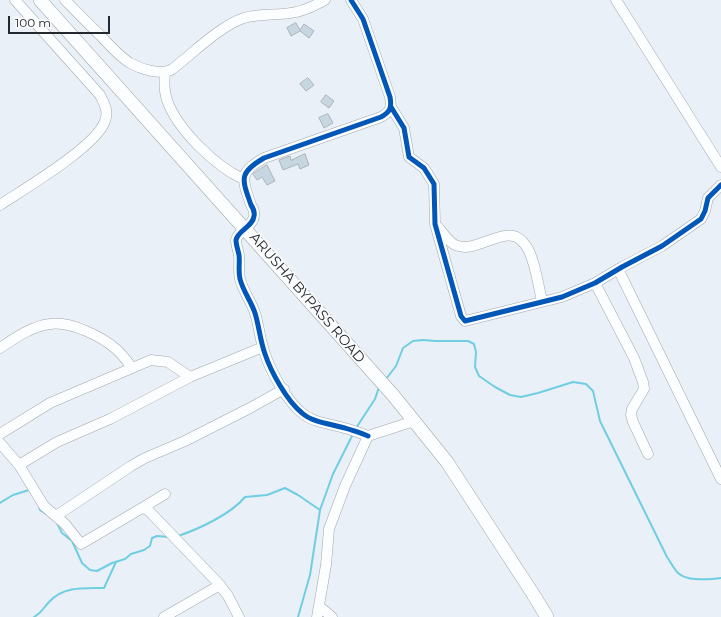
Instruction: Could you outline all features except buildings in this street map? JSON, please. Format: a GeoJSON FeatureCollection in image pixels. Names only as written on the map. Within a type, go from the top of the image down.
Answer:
{"type":"FeatureCollection","features":[{"type":"Feature","properties":{"kind":"main road","name":"ARUSHA BYPASS ROAD"},"geometry":{"type":"LineString","coordinates":[[40,0],[393,395],[447,462],[547,617]]}},
{"type":"Feature","properties":{"kind":"street"},"geometry":{"type":"LineString","coordinates":[[0,204],[79,151],[98,133],[105,122],[107,113],[100,95],[15,0]]}},
{"type":"Feature","properties":{"kind":"street"},"geometry":{"type":"LineString","coordinates":[[65,0],[109,45],[128,62],[138,67],[159,72],[171,70],[213,37],[237,21],[252,16],[297,12],[308,9],[325,0]]}},
{"type":"Feature","properties":{"kind":"street"},"geometry":{"type":"LineString","coordinates":[[351,0],[363,19],[390,98],[391,107],[404,128],[409,157],[424,168],[434,184],[435,224],[460,316],[464,320],[468,321],[570,295],[595,283],[662,246],[701,219],[705,211],[708,198],[721,185]]}},
{"type":"Feature","properties":{"kind":"street"},"geometry":{"type":"LineString","coordinates":[[616,0],[721,166]]}},
{"type":"Feature","properties":{"kind":"street"},"geometry":{"type":"LineString","coordinates":[[165,72],[164,87],[166,98],[176,118],[210,157],[224,168],[243,179]]}},
{"type":"Feature","properties":{"kind":"street"},"geometry":{"type":"LineString","coordinates":[[391,107],[388,113],[381,117],[264,158],[249,168],[243,179],[254,216],[253,221],[240,233],[236,240],[240,257],[240,282],[255,313],[263,347],[284,390],[295,406],[311,419],[358,432],[414,421]]}},
{"type":"Feature","properties":{"kind":"street"},"geometry":{"type":"LineString","coordinates":[[435,224],[449,241],[457,246],[464,247],[475,245],[506,235],[515,236],[520,239],[528,249],[534,262],[542,301]]}},
{"type":"Feature","properties":{"kind":"street"},"geometry":{"type":"LineString","coordinates":[[618,269],[721,479]]}},
{"type":"Feature","properties":{"kind":"street"},"geometry":{"type":"LineString","coordinates":[[595,283],[634,358],[643,382],[644,389],[632,409],[631,415],[648,454]]}},
{"type":"Feature","properties":{"kind":"street"},"geometry":{"type":"LineString","coordinates":[[1,346],[29,330],[42,326],[52,324],[67,326],[86,330],[115,347],[132,368]]}},
{"type":"Feature","properties":{"kind":"street"},"geometry":{"type":"LineString","coordinates":[[19,465],[57,442],[110,419],[190,377],[263,347]]}},
{"type":"Feature","properties":{"kind":"street"},"geometry":{"type":"LineString","coordinates":[[0,434],[50,403],[152,360],[168,362],[190,377]]}},
{"type":"Feature","properties":{"kind":"street"},"geometry":{"type":"LineString","coordinates":[[56,516],[145,458],[184,441],[284,390]]}},
{"type":"Feature","properties":{"kind":"street"},"geometry":{"type":"LineString","coordinates":[[317,617],[320,607],[326,566],[329,529],[344,486],[358,432]]}},
{"type":"Feature","properties":{"kind":"street"},"geometry":{"type":"LineString","coordinates":[[0,443],[19,465],[44,506],[65,524],[81,544],[165,494]]}},
{"type":"Feature","properties":{"kind":"street"},"geometry":{"type":"LineString","coordinates":[[142,508],[148,510],[220,585],[228,596],[239,617]]}},
{"type":"Feature","properties":{"kind":"street"},"geometry":{"type":"LineString","coordinates":[[164,617],[220,585]]}},
{"type":"Feature","properties":{"kind":"street"},"geometry":{"type":"LineString","coordinates":[[320,607],[332,617]]}},
{"type":"Feature","properties":{"kind":"waterway"},"geometry":{"type":"LineString","coordinates":[[386,379],[396,366],[403,348],[413,341],[468,341],[474,344],[476,352],[475,367],[479,376],[510,395],[521,397],[573,382],[586,384],[593,391],[600,421],[667,557],[675,569],[678,573],[687,578],[721,578]]}},
{"type":"Feature","properties":{"kind":"waterway"},"geometry":{"type":"LineString","coordinates":[[356,428],[375,399],[379,387]]}},
{"type":"Feature","properties":{"kind":"waterway"},"geometry":{"type":"LineString","coordinates":[[298,617],[310,575],[320,510],[333,474],[353,434]]}},
{"type":"Feature","properties":{"kind":"waterway"},"geometry":{"type":"LineString","coordinates":[[178,536],[223,515],[245,497],[267,495],[285,488],[320,510]]}},
{"type":"Feature","properties":{"kind":"waterway"},"geometry":{"type":"LineString","coordinates":[[0,503],[13,495],[29,490]]}},
{"type":"Feature","properties":{"kind":"waterway"},"geometry":{"type":"LineString","coordinates":[[39,506],[40,510],[46,514]]}},
{"type":"Feature","properties":{"kind":"waterway"},"geometry":{"type":"LineString","coordinates":[[57,523],[62,533],[72,541],[82,563],[90,570],[97,571],[112,563],[125,559],[131,554],[144,550],[150,546],[152,538],[157,536],[169,537]]}},
{"type":"Feature","properties":{"kind":"waterway"},"geometry":{"type":"LineString","coordinates":[[34,617],[61,593],[75,589],[104,588],[116,562]]}},
{"type":"Feature","properties":{"kind":"cycle path"},"geometry":{"type":"LineString","coordinates":[[351,0],[363,19],[390,97],[390,109],[381,117],[264,158],[250,168],[244,177],[244,183],[254,210],[254,216],[251,223],[237,237],[236,240],[239,255],[239,273],[241,283],[255,313],[265,354],[275,377],[285,394],[296,408],[312,419],[368,436]]}},
{"type":"Feature","properties":{"kind":"cycle path"},"geometry":{"type":"LineString","coordinates":[[391,107],[404,128],[409,157],[424,168],[434,184],[435,224],[461,316],[465,321],[562,297],[595,283],[662,246],[701,219],[705,211],[708,198],[721,185]]}}]}
